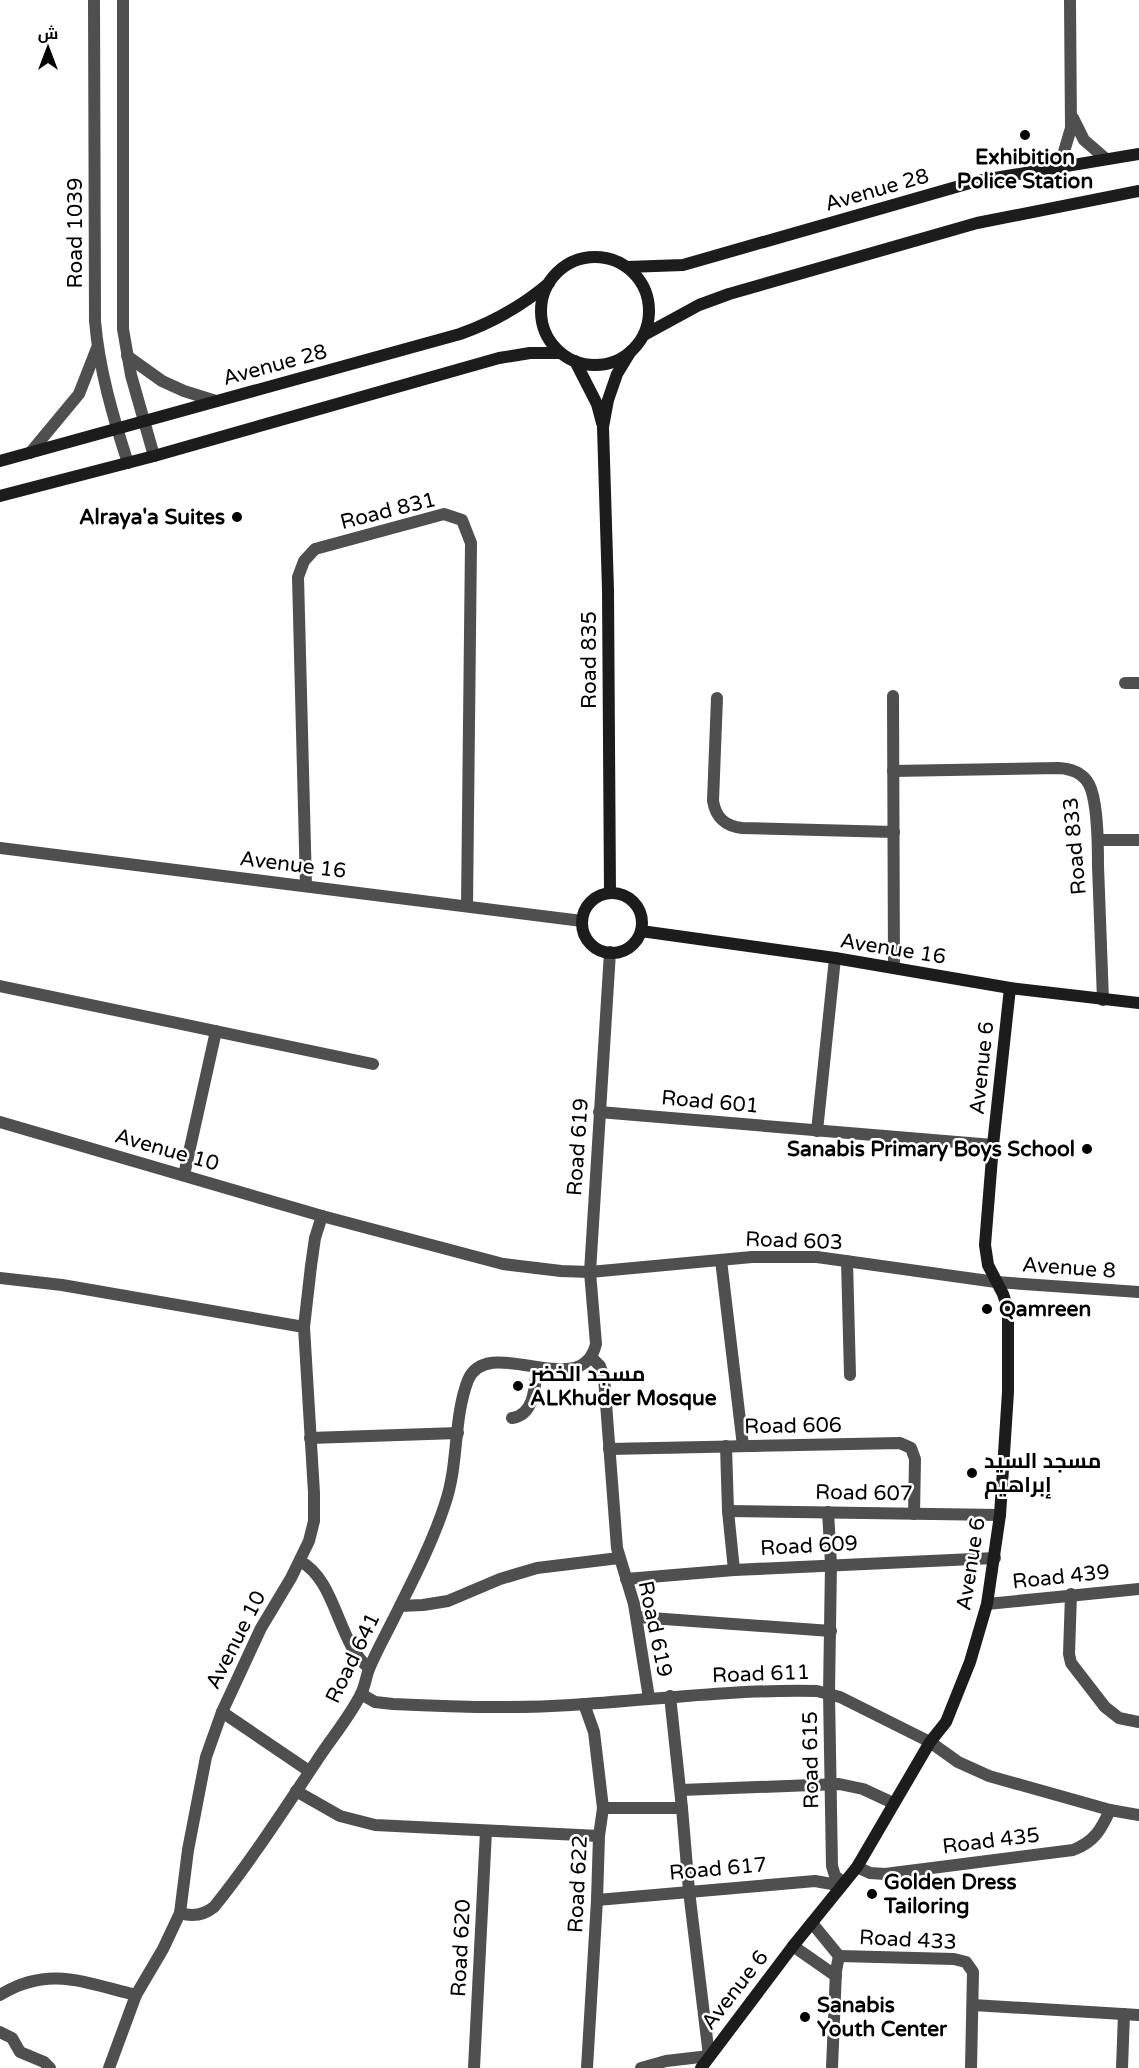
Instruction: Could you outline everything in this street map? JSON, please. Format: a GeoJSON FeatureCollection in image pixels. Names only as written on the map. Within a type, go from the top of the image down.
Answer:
{"type":"FeatureCollection","features":[{"type":"Feature","properties":{"kind":"main road","name":"Avenue 28"},"geometry":{"type":"LineString","coordinates":[[627,267],[683,265],[977,181],[1139,154]]}},
{"type":"Feature","properties":{"kind":"main road"},"geometry":{"type":"LineString","coordinates":[[644,335],[649,317],[648,298],[640,281],[620,263],[596,257],[573,262],[559,270],[549,283],[543,297],[541,312],[543,327],[550,341],[560,352],[575,361],[594,365],[614,362],[631,351],[644,335],[699,305],[729,294],[977,223],[1139,191]]}},
{"type":"Feature","properties":{"kind":"main road","name":"Avenue 28"},"geometry":{"type":"LineString","coordinates":[[0,461],[480,327],[516,308],[549,283]]}},
{"type":"Feature","properties":{"kind":"main road","name":"Road 835"},"geometry":{"type":"LineString","coordinates":[[610,893],[608,590],[603,427],[608,400],[617,374],[631,351]]}},
{"type":"Feature","properties":{"kind":"main road"},"geometry":{"type":"LineString","coordinates":[[0,496],[154,456],[491,359],[560,352]]}},
{"type":"Feature","properties":{"kind":"main road","name":"Road 835"},"geometry":{"type":"LineString","coordinates":[[575,361],[597,404],[603,427]]}},
{"type":"Feature","properties":{"kind":"main road"},"geometry":{"type":"LineString","coordinates":[[610,893],[628,898],[635,904],[640,912],[640,932],[637,939],[626,949],[610,952],[601,951],[593,946],[587,939],[582,921],[584,912],[594,899],[610,893]]}},
{"type":"Feature","properties":{"kind":"main road","name":"Avenue 16"},"geometry":{"type":"LineString","coordinates":[[640,932],[835,958],[1010,988],[1139,1003]]}},
{"type":"Feature","properties":{"kind":"main road","name":"Avenue 6"},"geometry":{"type":"LineString","coordinates":[[701,2068],[793,1946],[857,1867],[930,1742],[946,1722],[970,1662],[987,1604],[1000,1515],[1008,1392],[1008,1309],[988,1265],[986,1245],[993,1145],[1010,988]]}},
{"type":"Feature","properties":{"kind":"street","name":"Road 1039"},"geometry":{"type":"LineString","coordinates":[[94,0],[95,321],[97,347],[128,463]]}},
{"type":"Feature","properties":{"kind":"street"},"geometry":{"type":"LineString","coordinates":[[123,0],[123,329],[127,356],[154,456]]}},
{"type":"Feature","properties":{"kind":"street"},"geometry":{"type":"LineString","coordinates":[[1056,167],[1068,142],[1072,114],[1070,0]]}},
{"type":"Feature","properties":{"kind":"street"},"geometry":{"type":"LineString","coordinates":[[1072,114],[1076,128],[1084,140],[1106,159]]}},
{"type":"Feature","properties":{"kind":"street"},"geometry":{"type":"LineString","coordinates":[[30,453],[79,394],[97,347]]}},
{"type":"Feature","properties":{"kind":"street"},"geometry":{"type":"LineString","coordinates":[[127,356],[162,381],[216,401]]}},
{"type":"Feature","properties":{"kind":"street","name":"Road 831"},"geometry":{"type":"LineString","coordinates":[[306,886],[297,577],[304,561],[315,549],[444,513],[462,520],[471,543],[467,906]]}},
{"type":"Feature","properties":{"kind":"street"},"geometry":{"type":"LineString","coordinates":[[1125,683],[1139,683]]}},
{"type":"Feature","properties":{"kind":"street"},"geometry":{"type":"LineString","coordinates":[[893,696],[894,968]]}},
{"type":"Feature","properties":{"kind":"street"},"geometry":{"type":"LineString","coordinates":[[717,699],[713,801],[717,815],[722,821],[735,828],[894,832]]}},
{"type":"Feature","properties":{"kind":"street","name":"Road 833"},"geometry":{"type":"LineString","coordinates":[[893,771],[1069,769],[1078,772],[1086,779],[1091,788],[1098,840],[1103,999]]}},
{"type":"Feature","properties":{"kind":"street"},"geometry":{"type":"LineString","coordinates":[[1098,840],[1139,840]]}},
{"type":"Feature","properties":{"kind":"street","name":"Avenue 16"},"geometry":{"type":"LineString","coordinates":[[0,848],[582,921]]}},
{"type":"Feature","properties":{"kind":"street","name":"Road 619"},"geometry":{"type":"LineString","coordinates":[[610,952],[590,1272],[596,1344],[591,1357],[603,1371],[615,1538],[637,1617],[649,1698]]}},
{"type":"Feature","properties":{"kind":"street"},"geometry":{"type":"LineString","coordinates":[[817,1131],[835,958]]}},
{"type":"Feature","properties":{"kind":"street"},"geometry":{"type":"LineString","coordinates":[[0,986],[373,1064]]}},
{"type":"Feature","properties":{"kind":"street"},"geometry":{"type":"LineString","coordinates":[[184,1175],[216,1031]]}},
{"type":"Feature","properties":{"kind":"street","name":"Road 601"},"geometry":{"type":"LineString","coordinates":[[599,1112],[993,1145]]}},
{"type":"Feature","properties":{"kind":"street","name":"Avenue 10"},"geometry":{"type":"LineString","coordinates":[[0,1122],[322,1216],[502,1264],[590,1272]]}},
{"type":"Feature","properties":{"kind":"street","name":"Avenue 10"},"geometry":{"type":"LineString","coordinates":[[109,2068],[136,1995],[163,1949],[180,1913],[188,1850],[204,1767],[222,1712],[261,1628],[300,1561],[314,1521],[304,1327],[315,1238],[322,1216]]}},
{"type":"Feature","properties":{"kind":"street","name":"Road 603"},"geometry":{"type":"LineString","coordinates":[[590,1272],[784,1256],[817,1257],[996,1282]]}},
{"type":"Feature","properties":{"kind":"street"},"geometry":{"type":"LineString","coordinates":[[721,1260],[742,1446]]}},
{"type":"Feature","properties":{"kind":"street"},"geometry":{"type":"LineString","coordinates":[[848,1262],[850,1375]]}},
{"type":"Feature","properties":{"kind":"street"},"geometry":{"type":"LineString","coordinates":[[0,1278],[62,1285],[304,1327]]}},
{"type":"Feature","properties":{"kind":"street","name":"Avenue 8"},"geometry":{"type":"LineString","coordinates":[[996,1282],[1139,1292]]}},
{"type":"Feature","properties":{"kind":"street"},"geometry":{"type":"LineString","coordinates":[[512,1418],[517,1418],[527,1410],[532,1401],[537,1367],[574,1368],[581,1366],[591,1357]]}},
{"type":"Feature","properties":{"kind":"street","name":"Road 641"},"geometry":{"type":"LineString","coordinates":[[180,1913],[202,1914],[214,1907],[361,1694],[369,1668],[436,1529],[445,1504],[452,1482],[459,1419],[467,1383],[473,1371],[483,1364],[494,1362],[537,1367]]}},
{"type":"Feature","properties":{"kind":"street"},"geometry":{"type":"LineString","coordinates":[[310,1438],[458,1433]]}},
{"type":"Feature","properties":{"kind":"street","name":"Road 606"},"geometry":{"type":"LineString","coordinates":[[609,1449],[900,1443],[911,1448],[915,1459],[914,1514]]}},
{"type":"Feature","properties":{"kind":"street"},"geometry":{"type":"LineString","coordinates":[[726,1446],[728,1511],[734,1570]]}},
{"type":"Feature","properties":{"kind":"street","name":"Road 607"},"geometry":{"type":"LineString","coordinates":[[728,1511],[1000,1515]]}},
{"type":"Feature","properties":{"kind":"street","name":"Road 615"},"geometry":{"type":"LineString","coordinates":[[828,1512],[831,1564],[829,1693],[832,1866],[835,1876],[842,1885]]}},
{"type":"Feature","properties":{"kind":"street"},"geometry":{"type":"LineString","coordinates":[[400,1606],[448,1601],[500,1579],[537,1568],[619,1558]]}},
{"type":"Feature","properties":{"kind":"street","name":"Road 609"},"geometry":{"type":"LineString","coordinates":[[626,1579],[831,1564],[994,1558]]}},
{"type":"Feature","properties":{"kind":"street"},"geometry":{"type":"LineString","coordinates":[[300,1561],[317,1575],[354,1652],[369,1668]]}},
{"type":"Feature","properties":{"kind":"street","name":"Road 439"},"geometry":{"type":"LineString","coordinates":[[987,1604],[1139,1589]]}},
{"type":"Feature","properties":{"kind":"street"},"geometry":{"type":"LineString","coordinates":[[1071,1594],[1069,1654],[1071,1663],[1105,1707],[1119,1718],[1139,1722]]}},
{"type":"Feature","properties":{"kind":"street"},"geometry":{"type":"LineString","coordinates":[[637,1617],[831,1631]]}},
{"type":"Feature","properties":{"kind":"street","name":"Road 611"},"geometry":{"type":"LineString","coordinates":[[361,1694],[375,1702],[437,1706],[520,1707],[670,1696],[804,1690],[829,1693],[930,1742],[958,1762],[989,1776],[1110,1810],[1139,1815]]}},
{"type":"Feature","properties":{"kind":"street","name":"Road 619"},"geometry":{"type":"LineString","coordinates":[[670,1696],[681,1790],[689,1891],[709,2056]]}},
{"type":"Feature","properties":{"kind":"street","name":"Road 622"},"geometry":{"type":"LineString","coordinates":[[584,1704],[594,1732],[603,1808],[599,1836],[587,2068]]}},
{"type":"Feature","properties":{"kind":"street"},"geometry":{"type":"LineString","coordinates":[[222,1712],[309,1771]]}},
{"type":"Feature","properties":{"kind":"street"},"geometry":{"type":"LineString","coordinates":[[681,1790],[831,1784],[856,1786],[893,1803]]}},
{"type":"Feature","properties":{"kind":"street"},"geometry":{"type":"LineString","coordinates":[[296,1791],[340,1816],[363,1823],[599,1836]]}},
{"type":"Feature","properties":{"kind":"street"},"geometry":{"type":"LineString","coordinates":[[603,1808],[682,1808]]}},
{"type":"Feature","properties":{"kind":"street","name":"Road 435"},"geometry":{"type":"LineString","coordinates":[[857,1867],[870,1873],[885,1874],[1073,1850],[1096,1837],[1110,1810]]}},
{"type":"Feature","properties":{"kind":"street","name":"Road 620"},"geometry":{"type":"LineString","coordinates":[[474,2068],[486,1831]]}},
{"type":"Feature","properties":{"kind":"street","name":"Road 617"},"geometry":{"type":"LineString","coordinates":[[597,1900],[815,1881],[842,1885]]}},
{"type":"Feature","properties":{"kind":"street"},"geometry":{"type":"LineString","coordinates":[[812,1923],[839,1956],[831,2068]]}},
{"type":"Feature","properties":{"kind":"street"},"geometry":{"type":"LineString","coordinates":[[793,1946],[836,1976]]}},
{"type":"Feature","properties":{"kind":"street","name":"Road 433"},"geometry":{"type":"LineString","coordinates":[[839,1956],[960,1959],[966,1962],[973,1972],[972,2068]]}},
{"type":"Feature","properties":{"kind":"street"},"geometry":{"type":"LineString","coordinates":[[0,1995],[22,1983],[40,1978],[57,1978],[136,1995]]}},
{"type":"Feature","properties":{"kind":"street"},"geometry":{"type":"LineString","coordinates":[[974,2005],[1139,2015]]}},
{"type":"Feature","properties":{"kind":"street"},"geometry":{"type":"LineString","coordinates":[[1122,2068],[1124,2014]]}},
{"type":"Feature","properties":{"kind":"street"},"geometry":{"type":"LineString","coordinates":[[0,2032],[12,2038],[20,2052],[44,2062],[50,2068]]}},
{"type":"Feature","properties":{"kind":"street"},"geometry":{"type":"LineString","coordinates":[[641,2068],[666,2061],[709,2056]]}},
{"type":"Feature","properties":{"kind":"place","name":"Exhibition Police Station"},"geometry":{"type":"Point","coordinates":[1025,135]}},
{"type":"Feature","properties":{"kind":"place","name":"Alraya'a Suites"},"geometry":{"type":"Point","coordinates":[237,517]}},
{"type":"Feature","properties":{"kind":"place","name":"Sanabis Primary Boys School"},"geometry":{"type":"Point","coordinates":[1087,1149]}},
{"type":"Feature","properties":{"kind":"place","name":"Qamreen"},"geometry":{"type":"Point","coordinates":[987,1309]}},
{"type":"Feature","properties":{"kind":"place","name":"مسجد الخضر ALKhuder Mosque"},"geometry":{"type":"Point","coordinates":[518,1386]}},
{"type":"Feature","properties":{"kind":"place","name":"مسجد السيد إبراهيم"},"geometry":{"type":"Point","coordinates":[972,1473]}},
{"type":"Feature","properties":{"kind":"place","name":"Golden Dress Tailoring"},"geometry":{"type":"Point","coordinates":[872,1894]}},
{"type":"Feature","properties":{"kind":"place","name":"Sanabis Youth Center"},"geometry":{"type":"Point","coordinates":[805,2017]}}]}
